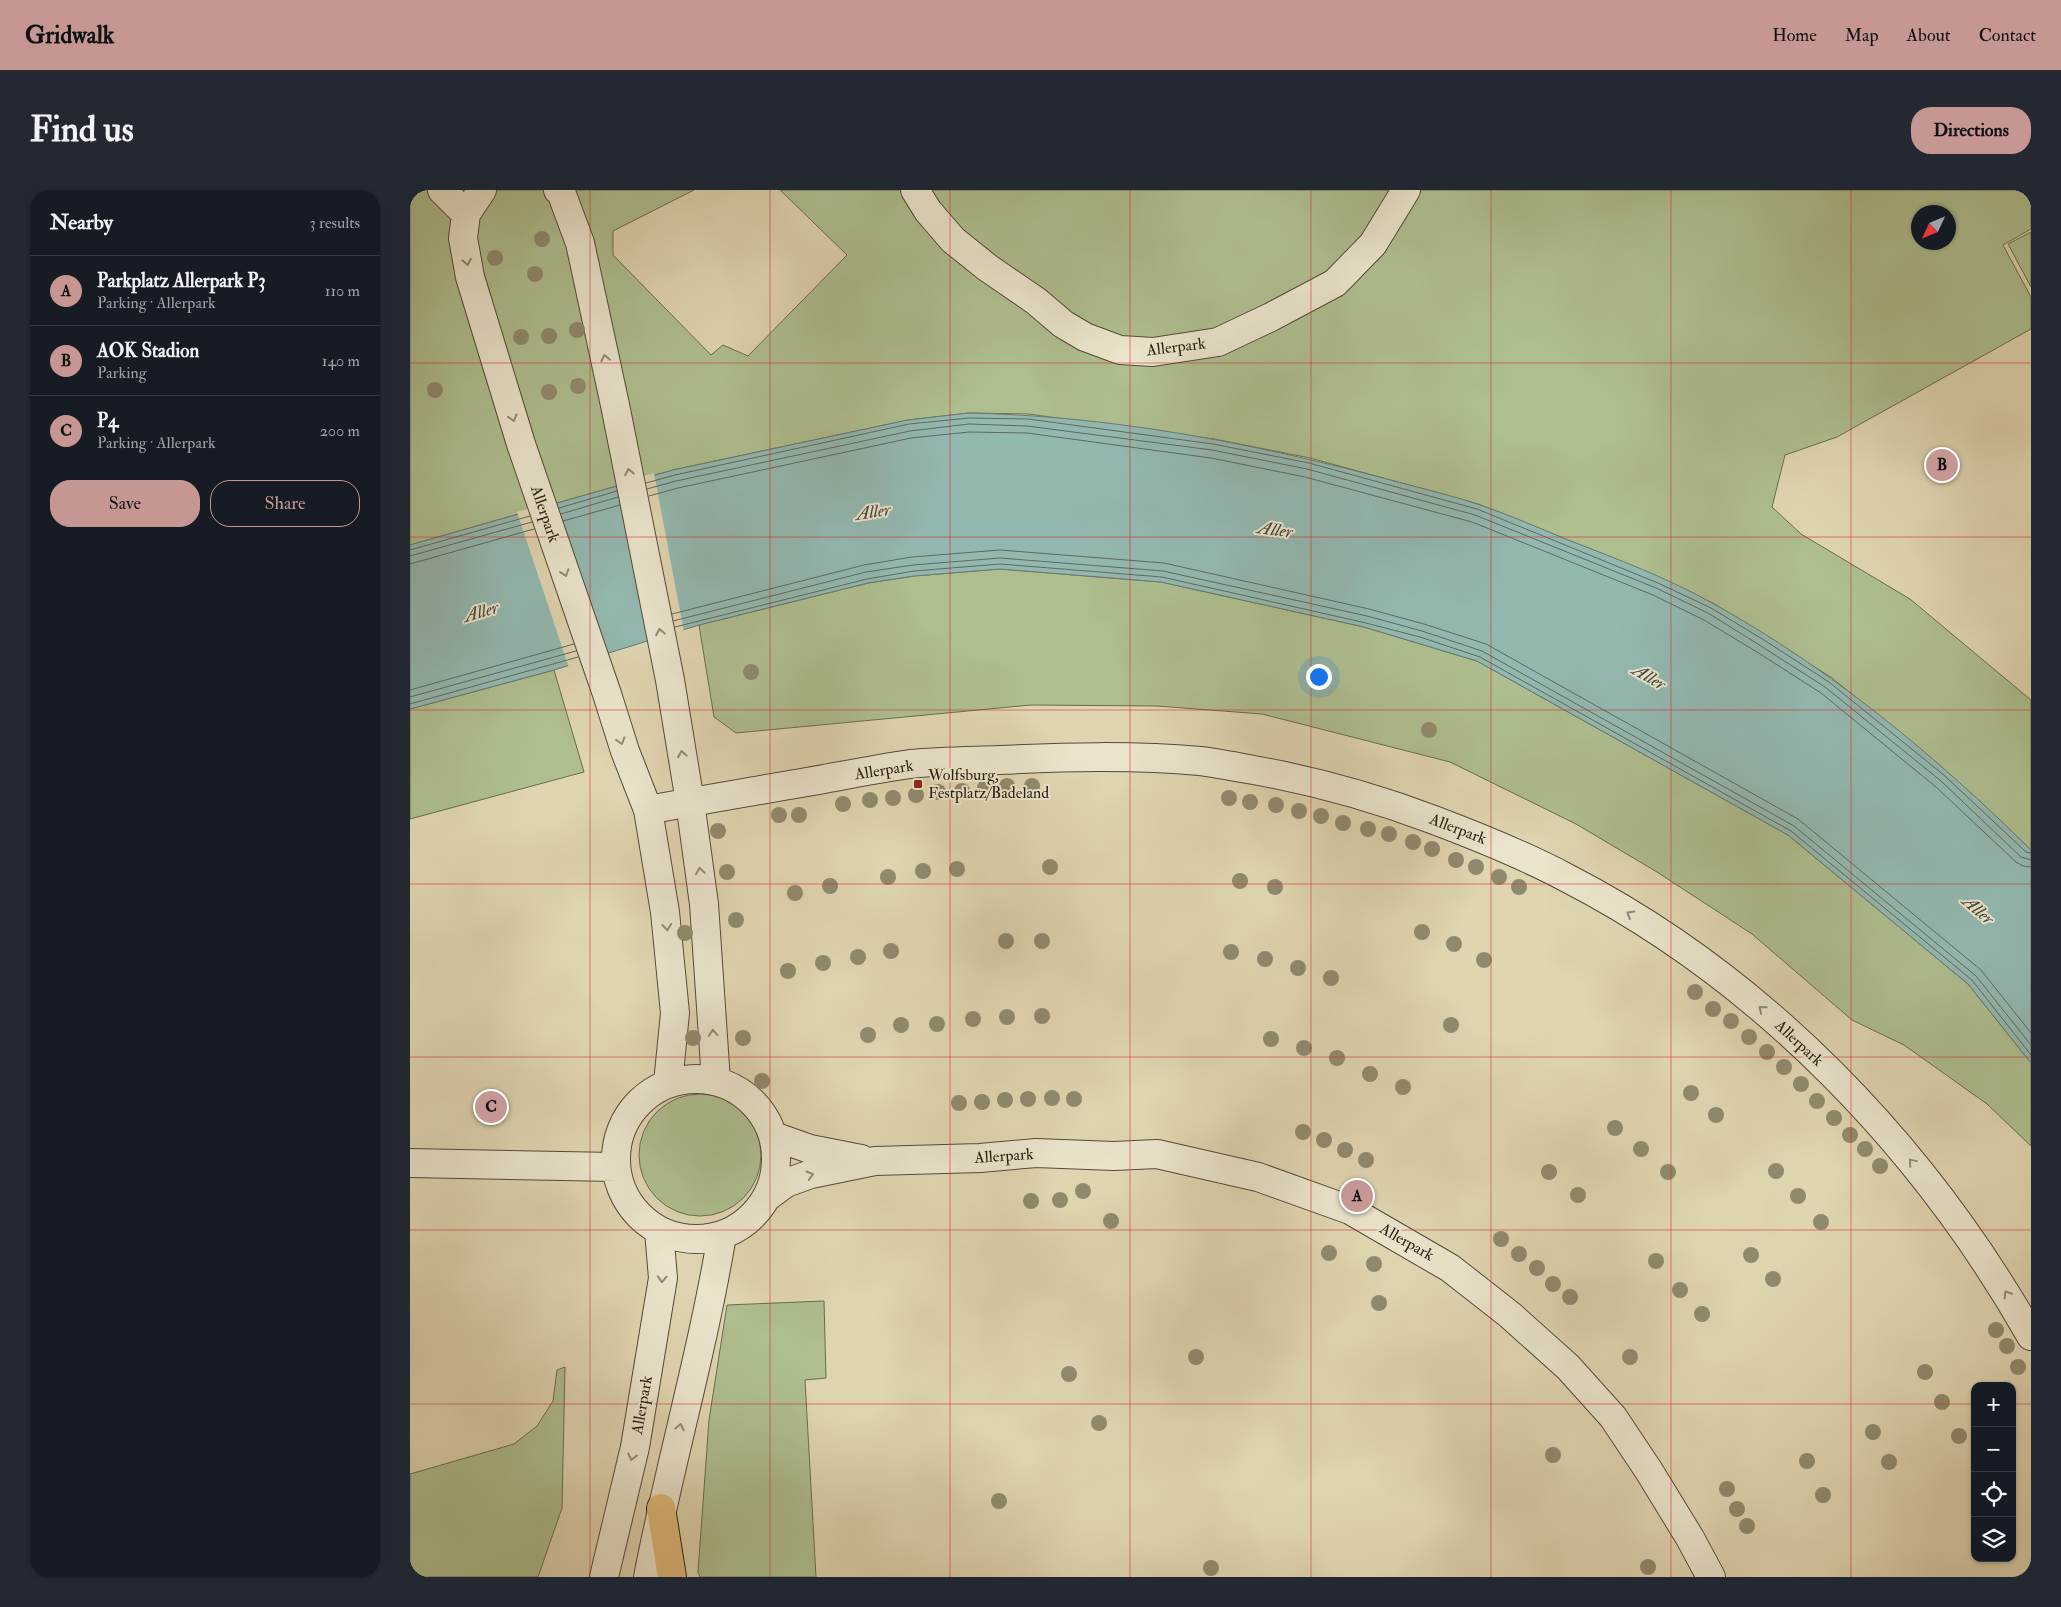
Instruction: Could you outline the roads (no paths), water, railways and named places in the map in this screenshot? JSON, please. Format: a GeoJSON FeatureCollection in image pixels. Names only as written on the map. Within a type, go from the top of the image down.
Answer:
{"type":"FeatureCollection","features":[{"type":"Feature","properties":{"kind":"main road"},"geometry":{"type":"LineString","coordinates":[[661,1508],[672,1577]]}},
{"type":"Feature","properties":{"kind":"street"},"geometry":{"type":"LineString","coordinates":[[442,190],[466,214]]}},
{"type":"Feature","properties":{"kind":"street","name":"Allerpark"},"geometry":{"type":"LineString","coordinates":[[482,190],[466,214],[463,238],[470,277],[521,444],[607,694],[624,751],[648,810],[665,912],[675,1013],[668,1084]]}},
{"type":"Feature","properties":{"kind":"street","name":"Allerpark"},"geometry":{"type":"LineString","coordinates":[[915,190],[928,211],[953,240],[988,268],[1036,301],[1063,324],[1085,337],[1120,350],[1153,352],[1218,342],[1336,283],[1373,244],[1406,190]]}},
{"type":"Feature","properties":{"kind":"street"},"geometry":{"type":"LineString","coordinates":[[561,191],[580,242],[670,680],[704,904],[716,1081]]}},
{"type":"Feature","properties":{"kind":"street","name":"Allerpark"},"geometry":{"type":"LineString","coordinates":[[648,810],[912,764],[1059,758],[1135,758],[1202,761],[1297,778],[1387,802],[1489,841],[1567,878],[1634,916],[1695,957],[1762,1009],[1857,1097],[1917,1168],[1962,1227],[2012,1302],[2031,1336]]}},
{"type":"Feature","properties":{"kind":"street","name":"Allerpark"},"geometry":{"type":"LineString","coordinates":[[767,1197],[774,1176],[776,1153],[773,1136],[761,1112],[740,1092],[716,1081],[692,1079],[668,1084],[640,1101],[627,1117],[618,1138],[616,1167],[624,1197],[637,1215],[659,1231],[682,1238],[698,1240],[722,1235],[737,1228],[754,1214],[767,1197],[786,1183],[811,1174],[875,1162],[1036,1154],[1114,1156],[1157,1154],[1258,1177],[1350,1210],[1450,1268],[1510,1315],[1568,1367],[1613,1417],[1650,1471],[1711,1577]]}},
{"type":"Feature","properties":{"kind":"street","name":"Allerpark"},"geometry":{"type":"LineString","coordinates":[[773,1136],[810,1149],[875,1162]]}},
{"type":"Feature","properties":{"kind":"street"},"geometry":{"type":"LineString","coordinates":[[410,1163],[616,1167]]}},
{"type":"Feature","properties":{"kind":"street","name":"Allerpark"},"geometry":{"type":"LineString","coordinates":[[604,1577],[635,1447],[663,1278],[659,1231]]}},
{"type":"Feature","properties":{"kind":"street"},"geometry":{"type":"LineString","coordinates":[[648,1577],[661,1508],[714,1283],[722,1235]]}},
{"type":"Feature","properties":{"kind":"water","name":"Aller"},"geometry":{"type":"Polygon","coordinates":[[[969,413],[1074,419],[1178,433],[1281,453],[1444,494],[1502,513],[1642,569],[1697,595],[1757,629],[1800,657],[1881,716],[1958,781],[2031,850],[2031,1063],[1968,984],[1788,835],[1477,661],[1364,627],[1161,582],[1000,569],[914,576],[868,583],[699,625],[554,670],[410,709],[410,545],[673,470],[908,420],[969,413]]]}},
{"type":"Feature","properties":{"kind":"place","name":"AOK Stadion"},"geometry":{"type":"Point","coordinates":[1942,465]}},
{"type":"Feature","properties":{"kind":"place","name":"Wolfsburg, Festplatz/Badeland"},"geometry":{"type":"Point","coordinates":[918,784]}},
{"type":"Feature","properties":{"kind":"place","name":"P4"},"geometry":{"type":"Point","coordinates":[491,1107]}},
{"type":"Feature","properties":{"kind":"place","name":"Parkplatz Allerpark P3"},"geometry":{"type":"Point","coordinates":[1357,1196]}}]}
